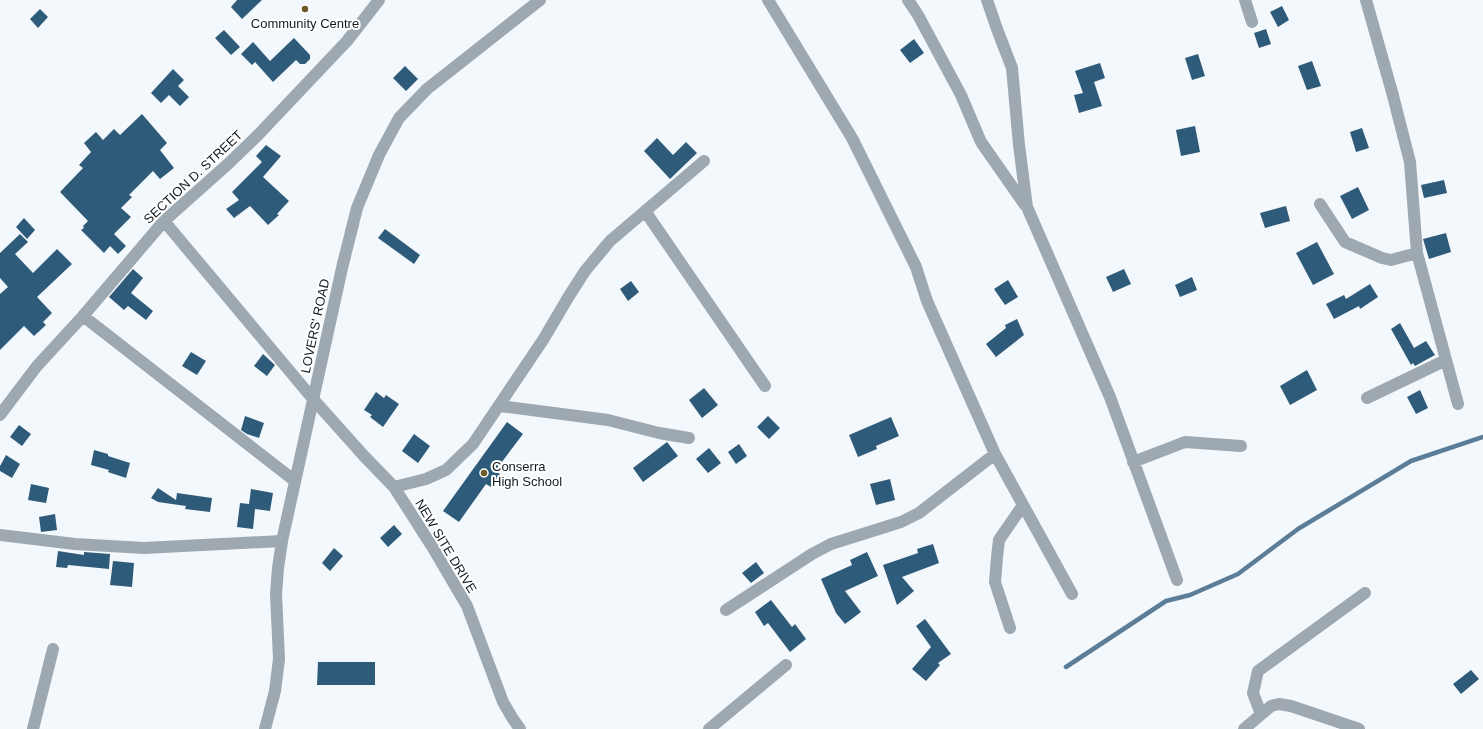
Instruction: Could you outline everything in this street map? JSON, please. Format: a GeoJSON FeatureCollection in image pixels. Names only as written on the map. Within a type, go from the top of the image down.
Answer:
{"type":"FeatureCollection","features":[{"type":"Feature","properties":{"kind":"street","name":"SECTION D. STREET"},"geometry":{"type":"LineString","coordinates":[[0,415],[37,366],[83,316],[164,221],[259,134],[347,41],[379,0]]}},
{"type":"Feature","properties":{"kind":"street","name":"LOVERS' ROAD"},"geometry":{"type":"LineString","coordinates":[[265,729],[275,691],[279,659],[276,594],[282,541],[340,275],[357,208],[379,155],[399,118],[427,89],[540,0]]}},
{"type":"Feature","properties":{"kind":"street"},"geometry":{"type":"LineString","coordinates":[[768,0],[852,138],[916,267],[927,301],[995,454],[1072,594]]}},
{"type":"Feature","properties":{"kind":"street"},"geometry":{"type":"LineString","coordinates":[[908,0],[918,15],[961,95],[981,142],[1027,207],[1110,397],[1177,580]]}},
{"type":"Feature","properties":{"kind":"street"},"geometry":{"type":"LineString","coordinates":[[987,0],[1012,68],[1019,145],[1027,207]]}},
{"type":"Feature","properties":{"kind":"street"},"geometry":{"type":"LineString","coordinates":[[1245,0],[1252,22]]}},
{"type":"Feature","properties":{"kind":"street"},"geometry":{"type":"LineString","coordinates":[[1366,0],[1410,162],[1416,253],[1458,404]]}},
{"type":"Feature","properties":{"kind":"street"},"geometry":{"type":"LineString","coordinates":[[394,487],[426,479],[446,470],[473,444],[543,340],[585,271],[610,241],[704,161]]}},
{"type":"Feature","properties":{"kind":"street"},"geometry":{"type":"LineString","coordinates":[[1320,204],[1345,242],[1382,258],[1391,260],[1416,253]]}},
{"type":"Feature","properties":{"kind":"street"},"geometry":{"type":"LineString","coordinates":[[645,211],[765,386]]}},
{"type":"Feature","properties":{"kind":"street","name":"NEW SITE DRIVE"},"geometry":{"type":"LineString","coordinates":[[164,221],[313,399],[394,487],[433,548],[467,606],[503,702],[520,729]]}},
{"type":"Feature","properties":{"kind":"street"},"geometry":{"type":"LineString","coordinates":[[83,316],[295,481]]}},
{"type":"Feature","properties":{"kind":"street"},"geometry":{"type":"LineString","coordinates":[[1367,398],[1446,360]]}},
{"type":"Feature","properties":{"kind":"street"},"geometry":{"type":"LineString","coordinates":[[500,406],[608,420],[659,433],[689,438]]}},
{"type":"Feature","properties":{"kind":"street"},"geometry":{"type":"LineString","coordinates":[[1134,462],[1185,442],[1241,446]]}},
{"type":"Feature","properties":{"kind":"street"},"geometry":{"type":"LineString","coordinates":[[726,610],[812,554],[831,544],[901,522],[919,513],[995,454]]}},
{"type":"Feature","properties":{"kind":"street"},"geometry":{"type":"LineString","coordinates":[[1010,628],[995,582],[997,557],[999,540],[1023,505]]}},
{"type":"Feature","properties":{"kind":"street"},"geometry":{"type":"LineString","coordinates":[[0,535],[75,544],[144,548],[282,541]]}},
{"type":"Feature","properties":{"kind":"street"},"geometry":{"type":"LineString","coordinates":[[1261,714],[1254,693],[1258,671],[1364,593]]}},
{"type":"Feature","properties":{"kind":"street"},"geometry":{"type":"LineString","coordinates":[[33,729],[52,649]]}},
{"type":"Feature","properties":{"kind":"street"},"geometry":{"type":"LineString","coordinates":[[709,729],[786,665]]}},
{"type":"Feature","properties":{"kind":"street"},"geometry":{"type":"LineString","coordinates":[[1244,729],[1271,706],[1280,704],[1291,706],[1359,729]]}},
{"type":"Feature","properties":{"kind":"building"},"geometry":{"type":"Polygon","coordinates":[[[237,0],[262,0],[242,19],[231,7],[237,0]]]}},
{"type":"Feature","properties":{"kind":"building"},"geometry":{"type":"Polygon","coordinates":[[[1282,6],[1289,20],[1278,27],[1270,12],[1282,6]]]}},
{"type":"Feature","properties":{"kind":"building"},"geometry":{"type":"Polygon","coordinates":[[[40,9],[48,17],[38,28],[30,19],[40,9]]]}},
{"type":"Feature","properties":{"kind":"building"},"geometry":{"type":"Polygon","coordinates":[[[1266,29],[1271,44],[1259,48],[1254,33],[1266,29]]]}},
{"type":"Feature","properties":{"kind":"building"},"geometry":{"type":"Polygon","coordinates":[[[224,30],[240,47],[231,55],[215,38],[224,30]]]}},
{"type":"Feature","properties":{"kind":"building"},"geometry":{"type":"Polygon","coordinates":[[[294,38],[310,55],[310,59],[305,64],[300,64],[296,60],[273,82],[255,62],[252,65],[241,54],[253,42],[270,61],[294,38]]]}},
{"type":"Feature","properties":{"kind":"building"},"geometry":{"type":"Polygon","coordinates":[[[914,39],[924,53],[910,63],[900,50],[914,39]]]}},
{"type":"Feature","properties":{"kind":"building"},"geometry":{"type":"Polygon","coordinates":[[[1198,54],[1205,76],[1192,80],[1185,58],[1198,54]]]}},
{"type":"Feature","properties":{"kind":"building"},"geometry":{"type":"Polygon","coordinates":[[[1312,61],[1321,86],[1307,90],[1298,66],[1312,61]]]}},
{"type":"Feature","properties":{"kind":"building"},"geometry":{"type":"Polygon","coordinates":[[[1100,63],[1105,78],[1094,82],[1102,106],[1079,113],[1074,95],[1083,93],[1075,71],[1100,63]]]}},
{"type":"Feature","properties":{"kind":"building"},"geometry":{"type":"Polygon","coordinates":[[[405,66],[418,79],[406,91],[393,78],[405,66]]]}},
{"type":"Feature","properties":{"kind":"building"},"geometry":{"type":"Polygon","coordinates":[[[173,69],[184,80],[178,86],[189,97],[180,106],[169,95],[161,103],[151,93],[173,69]]]}},
{"type":"Feature","properties":{"kind":"building"},"geometry":{"type":"Polygon","coordinates":[[[142,114],[167,143],[160,150],[174,168],[160,179],[153,171],[129,195],[132,197],[121,208],[131,217],[114,234],[126,246],[118,254],[110,246],[104,253],[81,230],[88,221],[60,192],[83,168],[79,165],[91,152],[84,143],[96,132],[103,140],[114,129],[120,135],[142,114]]]}},
{"type":"Feature","properties":{"kind":"building"},"geometry":{"type":"Polygon","coordinates":[[[1195,126],[1200,152],[1181,156],[1176,130],[1195,126]]]}},
{"type":"Feature","properties":{"kind":"building"},"geometry":{"type":"Polygon","coordinates":[[[1362,128],[1369,148],[1356,152],[1350,132],[1362,128]]]}},
{"type":"Feature","properties":{"kind":"building"},"geometry":{"type":"Polygon","coordinates":[[[657,138],[673,155],[686,142],[697,153],[670,179],[644,151],[657,138]]]}},
{"type":"Feature","properties":{"kind":"building"},"geometry":{"type":"Polygon","coordinates":[[[266,145],[281,156],[263,177],[289,201],[277,214],[279,215],[268,225],[250,206],[234,218],[226,209],[239,200],[232,192],[262,162],[256,156],[266,145]]]}},
{"type":"Feature","properties":{"kind":"building"},"geometry":{"type":"Polygon","coordinates":[[[1444,180],[1447,193],[1424,198],[1421,185],[1444,180]]]}},
{"type":"Feature","properties":{"kind":"building"},"geometry":{"type":"Polygon","coordinates":[[[1358,187],[1369,210],[1352,219],[1340,196],[1358,187]]]}},
{"type":"Feature","properties":{"kind":"building"},"geometry":{"type":"Polygon","coordinates":[[[1286,206],[1290,221],[1265,228],[1260,213],[1286,206]]]}},
{"type":"Feature","properties":{"kind":"building"},"geometry":{"type":"Polygon","coordinates":[[[24,218],[35,230],[27,239],[16,227],[24,218]]]}},
{"type":"Feature","properties":{"kind":"building"},"geometry":{"type":"Polygon","coordinates":[[[385,229],[420,255],[414,264],[378,238],[385,229]]]}},
{"type":"Feature","properties":{"kind":"building"},"geometry":{"type":"Polygon","coordinates":[[[1446,233],[1451,252],[1429,259],[1423,239],[1446,233]]]}},
{"type":"Feature","properties":{"kind":"building"},"geometry":{"type":"Polygon","coordinates":[[[20,234],[28,242],[15,254],[33,273],[57,249],[72,264],[37,297],[52,313],[43,322],[46,325],[34,336],[24,326],[0,350],[0,294],[8,287],[0,278],[0,253],[20,234]]]}},
{"type":"Feature","properties":{"kind":"building"},"geometry":{"type":"Polygon","coordinates":[[[1317,242],[1334,274],[1313,285],[1296,253],[1317,242]]]}},
{"type":"Feature","properties":{"kind":"building"},"geometry":{"type":"Polygon","coordinates":[[[133,269],[143,278],[131,293],[153,311],[146,320],[128,306],[124,310],[109,297],[133,269]]]}},
{"type":"Feature","properties":{"kind":"building"},"geometry":{"type":"Polygon","coordinates":[[[1124,269],[1131,284],[1113,292],[1106,277],[1124,269]]]}},
{"type":"Feature","properties":{"kind":"building"},"geometry":{"type":"Polygon","coordinates":[[[1192,277],[1197,290],[1180,297],[1175,285],[1192,277]]]}},
{"type":"Feature","properties":{"kind":"building"},"geometry":{"type":"Polygon","coordinates":[[[1008,280],[1018,297],[1005,305],[994,289],[1008,280]]]}},
{"type":"Feature","properties":{"kind":"building"},"geometry":{"type":"Polygon","coordinates":[[[631,281],[639,292],[628,301],[620,289],[631,281]]]}},
{"type":"Feature","properties":{"kind":"building"},"geometry":{"type":"Polygon","coordinates":[[[1370,284],[1378,297],[1360,309],[1359,306],[1334,319],[1326,304],[1344,295],[1346,299],[1370,284]]]}},
{"type":"Feature","properties":{"kind":"building"},"geometry":{"type":"Polygon","coordinates":[[[1017,319],[1024,335],[996,357],[986,344],[1006,328],[1005,325],[1017,319]]]}},
{"type":"Feature","properties":{"kind":"building"},"geometry":{"type":"Polygon","coordinates":[[[1400,323],[1414,348],[1426,341],[1435,355],[1415,366],[1413,363],[1411,365],[1391,329],[1400,323]]]}},
{"type":"Feature","properties":{"kind":"building"},"geometry":{"type":"Polygon","coordinates":[[[191,352],[206,361],[197,375],[182,366],[191,352]]]}},
{"type":"Feature","properties":{"kind":"building"},"geometry":{"type":"Polygon","coordinates":[[[263,354],[275,365],[267,376],[254,366],[263,354]]]}},
{"type":"Feature","properties":{"kind":"building"},"geometry":{"type":"Polygon","coordinates":[[[1307,370],[1317,390],[1290,405],[1280,386],[1307,370]]]}},
{"type":"Feature","properties":{"kind":"building"},"geometry":{"type":"Polygon","coordinates":[[[704,388],[718,405],[702,418],[689,400],[704,388]]]}},
{"type":"Feature","properties":{"kind":"building"},"geometry":{"type":"Polygon","coordinates":[[[1420,390],[1428,408],[1416,414],[1407,397],[1420,390]]]}},
{"type":"Feature","properties":{"kind":"building"},"geometry":{"type":"Polygon","coordinates":[[[376,392],[384,398],[386,395],[399,404],[383,427],[370,417],[372,415],[364,410],[376,392]]]}},
{"type":"Feature","properties":{"kind":"building"},"geometry":{"type":"Polygon","coordinates":[[[245,416],[264,423],[259,438],[247,434],[241,430],[245,416]]]}},
{"type":"Feature","properties":{"kind":"building"},"geometry":{"type":"Polygon","coordinates":[[[768,416],[780,428],[769,439],[757,427],[768,416]]]}},
{"type":"Feature","properties":{"kind":"building"},"geometry":{"type":"Polygon","coordinates":[[[891,417],[899,436],[876,446],[877,449],[858,457],[849,435],[891,417]]]}},
{"type":"Feature","properties":{"kind":"building","name":"Conserra High School"},"geometry":{"type":"Polygon","coordinates":[[[507,422],[523,434],[495,471],[500,474],[491,487],[486,484],[459,522],[443,511],[507,422]]]}},
{"type":"Feature","properties":{"kind":"building"},"geometry":{"type":"Polygon","coordinates":[[[19,425],[31,434],[22,446],[10,437],[19,425]]]}},
{"type":"Feature","properties":{"kind":"building"},"geometry":{"type":"Polygon","coordinates":[[[414,434],[430,446],[418,463],[402,451],[414,434]]]}},
{"type":"Feature","properties":{"kind":"building"},"geometry":{"type":"Polygon","coordinates":[[[667,442],[678,456],[643,482],[633,468],[667,442]]]}},
{"type":"Feature","properties":{"kind":"building"},"geometry":{"type":"Polygon","coordinates":[[[739,444],[747,456],[736,464],[728,452],[739,444]]]}},
{"type":"Feature","properties":{"kind":"building"},"geometry":{"type":"Polygon","coordinates":[[[709,448],[721,463],[708,473],[696,459],[709,448]]]}},
{"type":"Feature","properties":{"kind":"building"},"geometry":{"type":"Polygon","coordinates":[[[94,450],[130,463],[126,478],[108,472],[109,470],[91,465],[94,450]]]}},
{"type":"Feature","properties":{"kind":"building"},"geometry":{"type":"Polygon","coordinates":[[[6,455],[20,464],[12,478],[0,471],[0,466],[6,455]]]}},
{"type":"Feature","properties":{"kind":"building"},"geometry":{"type":"Polygon","coordinates":[[[890,479],[895,500],[876,505],[870,484],[890,479]]]}},
{"type":"Feature","properties":{"kind":"building"},"geometry":{"type":"Polygon","coordinates":[[[31,484],[49,488],[46,503],[28,500],[31,484]]]}},
{"type":"Feature","properties":{"kind":"building"},"geometry":{"type":"Polygon","coordinates":[[[158,488],[176,500],[177,493],[212,498],[210,512],[185,509],[186,506],[158,502],[151,498],[158,488]]]}},
{"type":"Feature","properties":{"kind":"building"},"geometry":{"type":"Polygon","coordinates":[[[251,489],[273,493],[270,511],[255,509],[253,529],[237,527],[240,503],[249,504],[251,489]]]}},
{"type":"Feature","properties":{"kind":"building"},"geometry":{"type":"Polygon","coordinates":[[[55,514],[57,530],[41,532],[39,517],[55,514]]]}},
{"type":"Feature","properties":{"kind":"building"},"geometry":{"type":"Polygon","coordinates":[[[394,525],[402,534],[388,547],[380,538],[394,525]]]}},
{"type":"Feature","properties":{"kind":"building"},"geometry":{"type":"Polygon","coordinates":[[[933,544],[939,563],[902,577],[914,591],[897,605],[883,565],[918,553],[917,549],[933,544]]]}},
{"type":"Feature","properties":{"kind":"building"},"geometry":{"type":"Polygon","coordinates":[[[334,548],[343,556],[330,571],[322,563],[334,548]]]}},
{"type":"Feature","properties":{"kind":"building"},"geometry":{"type":"Polygon","coordinates":[[[58,551],[84,555],[84,552],[110,554],[109,569],[68,565],[67,568],[56,567],[58,551]]]}},
{"type":"Feature","properties":{"kind":"building"},"geometry":{"type":"Polygon","coordinates":[[[867,552],[878,576],[845,591],[861,612],[845,624],[836,613],[821,579],[852,565],[850,560],[867,552]]]}},
{"type":"Feature","properties":{"kind":"building"},"geometry":{"type":"Polygon","coordinates":[[[113,561],[134,563],[132,587],[110,585],[113,561]]]}},
{"type":"Feature","properties":{"kind":"building"},"geometry":{"type":"Polygon","coordinates":[[[756,562],[764,573],[751,583],[742,573],[756,562]]]}},
{"type":"Feature","properties":{"kind":"building"},"geometry":{"type":"Polygon","coordinates":[[[771,600],[792,627],[795,624],[806,639],[790,652],[768,623],[764,626],[755,612],[771,600]]]}},
{"type":"Feature","properties":{"kind":"building"},"geometry":{"type":"Polygon","coordinates":[[[925,619],[951,654],[938,663],[940,665],[926,681],[912,669],[931,647],[916,626],[925,619]]]}},
{"type":"Feature","properties":{"kind":"building"},"geometry":{"type":"Polygon","coordinates":[[[318,662],[375,662],[375,685],[317,685],[318,662]]]}},
{"type":"Feature","properties":{"kind":"building"},"geometry":{"type":"Polygon","coordinates":[[[1471,670],[1479,679],[1461,694],[1453,684],[1471,670]]]}},
{"type":"Feature","properties":{"kind":"waterway"},"geometry":{"type":"LineString","coordinates":[[1066,667],[1166,601],[1190,595],[1238,574],[1298,529],[1411,461],[1483,437]]}},
{"type":"Feature","properties":{"kind":"place","name":"Community Centre"},"geometry":{"type":"Point","coordinates":[305,9]}},
{"type":"Feature","properties":{"kind":"place","name":"Conserra High School"},"geometry":{"type":"Point","coordinates":[484,473]}}]}
